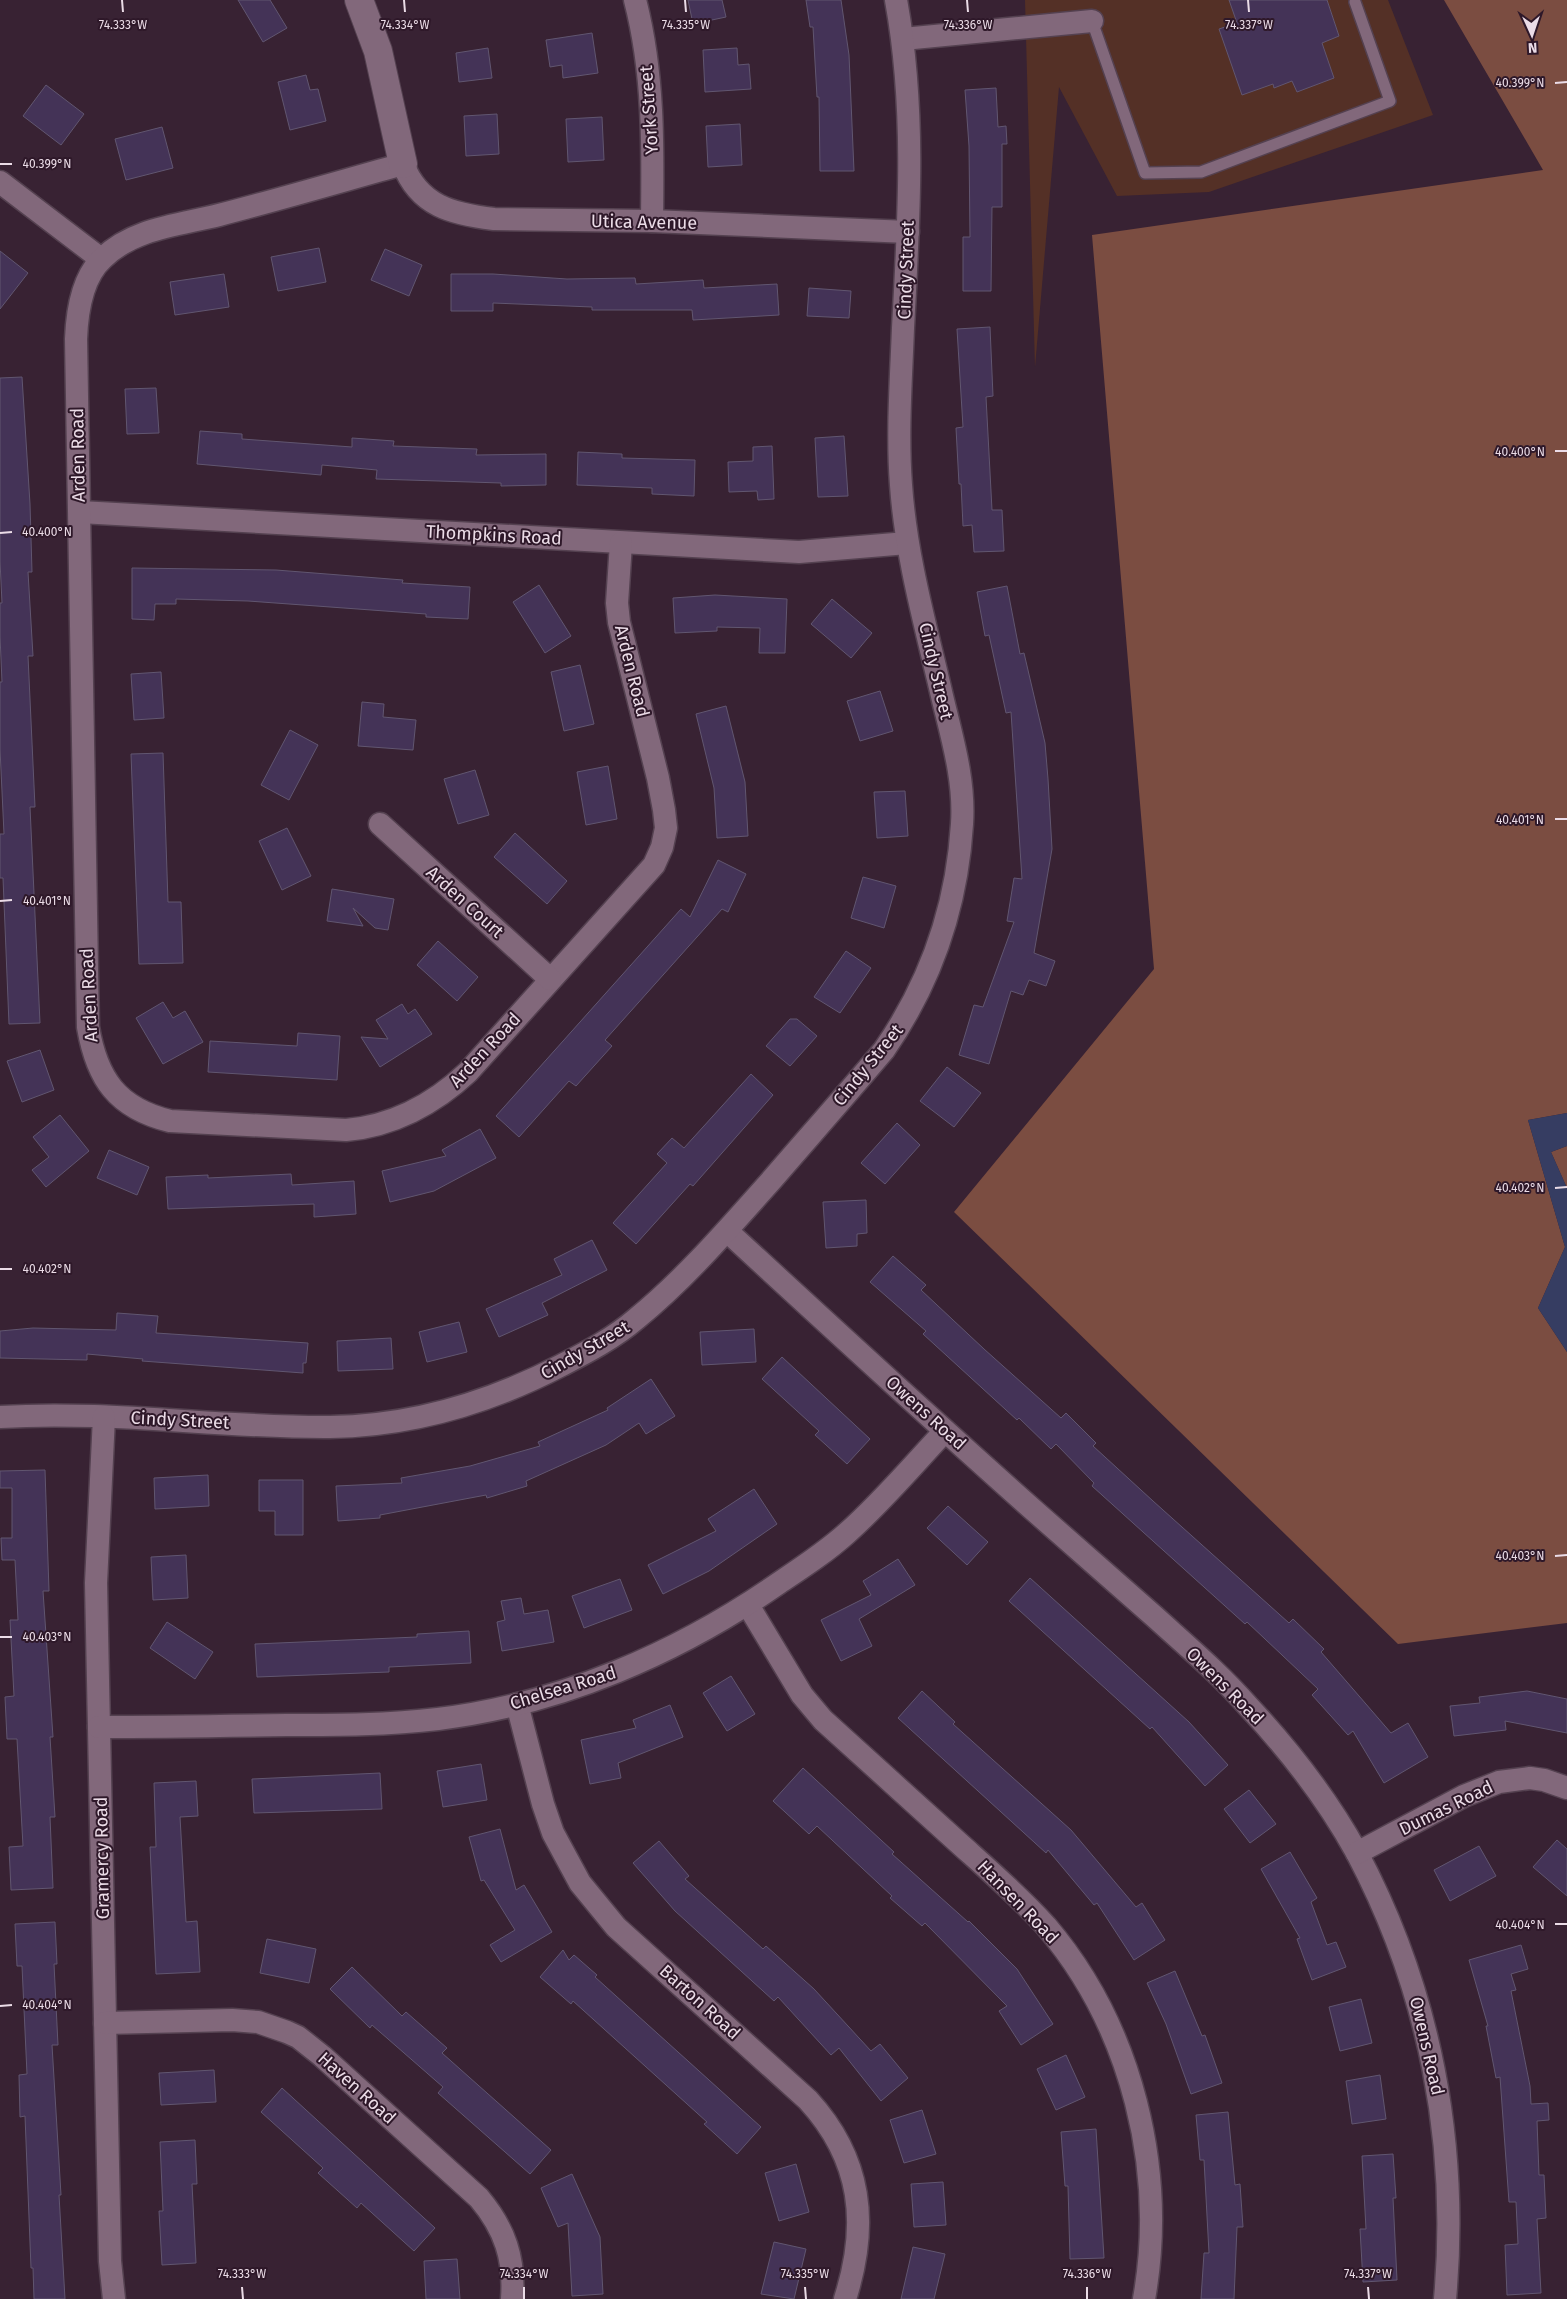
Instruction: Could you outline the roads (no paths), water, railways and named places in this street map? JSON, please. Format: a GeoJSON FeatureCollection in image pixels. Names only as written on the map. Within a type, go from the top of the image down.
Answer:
{"type":"FeatureCollection","features":[{"type":"Feature","properties":{"kind":"street"},"geometry":{"type":"LineString","coordinates":[[359,0],[378,51],[403,164]]}},
{"type":"Feature","properties":{"kind":"street","name":"York Street"},"geometry":{"type":"LineString","coordinates":[[635,0],[651,93],[653,122],[652,221]]}},
{"type":"Feature","properties":{"kind":"street","name":"Cindy Street"},"geometry":{"type":"LineString","coordinates":[[0,1417],[104,1417],[328,1427],[367,1426],[468,1406],[535,1379],[615,1335],[664,1295],[726,1231],[884,1050],[901,1026],[940,942],[949,914],[960,852],[962,792],[957,759],[907,543],[901,486],[898,423],[908,232],[908,121],[902,40],[896,0]]}},
{"type":"Feature","properties":{"kind":"street"},"geometry":{"type":"LineString","coordinates":[[902,40],[1092,21]]}},
{"type":"Feature","properties":{"kind":"street","name":"Utica Avenue"},"geometry":{"type":"LineString","coordinates":[[403,164],[409,180],[423,196],[442,208],[471,216],[494,219],[652,221],[908,232]]}},
{"type":"Feature","properties":{"kind":"street","name":"Arden Road"},"geometry":{"type":"LineString","coordinates":[[403,164],[219,215],[167,226],[127,239],[101,258],[89,279],[78,307],[76,339],[88,1027],[92,1049],[100,1072],[120,1097],[135,1108],[152,1116],[170,1121],[307,1130],[368,1128],[414,1111],[452,1087],[654,865],[662,848],[666,828],[658,778],[619,622],[617,603],[622,543]]}},
{"type":"Feature","properties":{"kind":"street"},"geometry":{"type":"LineString","coordinates":[[0,182],[101,258]]}},
{"type":"Feature","properties":{"kind":"street","name":"Thompkins Road"},"geometry":{"type":"LineString","coordinates":[[80,512],[799,552],[907,543]]}},
{"type":"Feature","properties":{"kind":"street","name":"Arden Court"},"geometry":{"type":"LineString","coordinates":[[380,824],[550,979]]}},
{"type":"Feature","properties":{"kind":"street","name":"Owens Road"},"geometry":{"type":"LineString","coordinates":[[726,1231],[945,1431],[1204,1662],[1248,1705],[1312,1783],[1357,1853],[1407,1967],[1437,2082],[1449,2186],[1449,2246],[1445,2299]]}},
{"type":"Feature","properties":{"kind":"street","name":"Gramercy Road"},"geometry":{"type":"LineString","coordinates":[[104,1417],[96,1583],[110,2261],[114,2299]]}},
{"type":"Feature","properties":{"kind":"street","name":"Chelsea Road"},"geometry":{"type":"LineString","coordinates":[[99,1727],[365,1724],[438,1719],[516,1704],[624,1669],[684,1641],[748,1605],[816,1558],[847,1533],[945,1431]]}},
{"type":"Feature","properties":{"kind":"street","name":"Hansen Road"},"geometry":{"type":"LineString","coordinates":[[748,1605],[802,1695],[823,1720],[1022,1901],[1046,1926],[1074,1964],[1098,2006],[1132,2091],[1150,2171],[1151,2226],[1149,2271],[1144,2299]]}},
{"type":"Feature","properties":{"kind":"street","name":"Barton Road"},"geometry":{"type":"LineString","coordinates":[[516,1704],[532,1768],[553,1833],[566,1860],[590,1897],[616,1927],[808,2100],[824,2118],[836,2138],[856,2188],[859,2211],[858,2245],[854,2274],[846,2299]]}},
{"type":"Feature","properties":{"kind":"street","name":"Dumas Road"},"geometry":{"type":"LineString","coordinates":[[1357,1853],[1464,1796],[1499,1782],[1530,1778],[1544,1780],[1567,1788]]}},
{"type":"Feature","properties":{"kind":"street","name":"Haven Road"},"geometry":{"type":"LineString","coordinates":[[105,2023],[232,2020],[258,2022],[298,2037],[488,2208],[503,2232],[509,2247],[513,2279],[512,2299]]}},
{"type":"Feature","properties":{"kind":"lane"},"geometry":{"type":"LineString","coordinates":[[1092,21],[1145,173],[1201,172],[1390,101],[1355,2]]}},
{"type":"Feature","properties":{"kind":"water"},"geometry":{"type":"Polygon","coordinates":[[[1567,1113],[1567,1146],[1551,1152],[1567,1188],[1567,1352],[1538,1308],[1565,1247],[1528,1120],[1567,1113]]]}}]}
